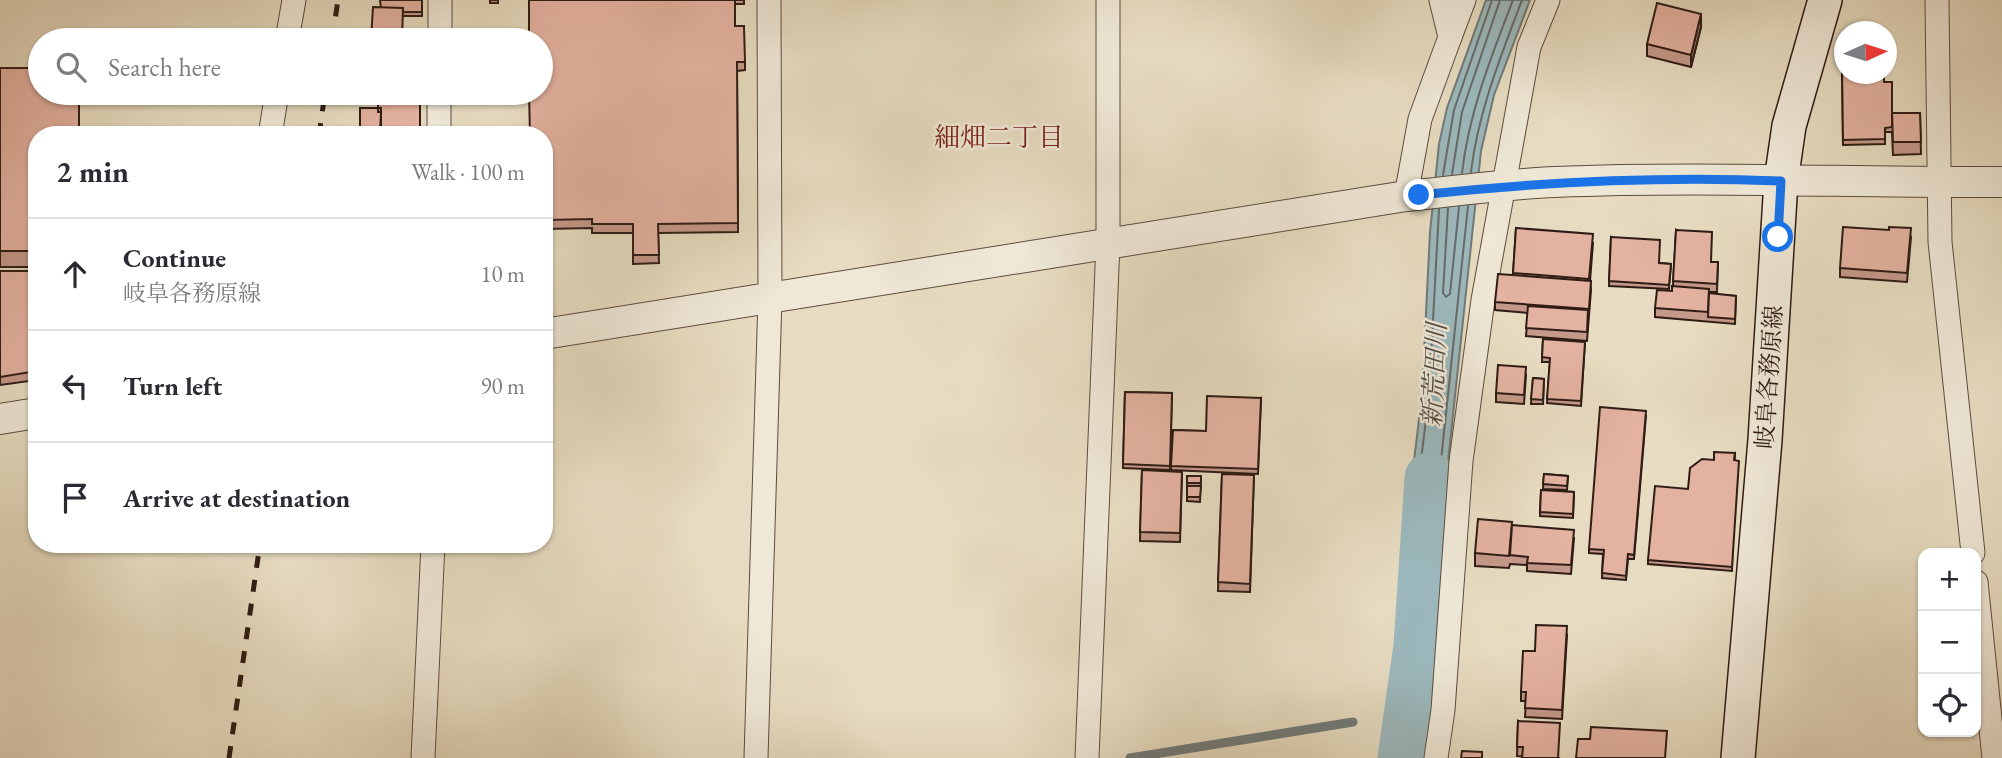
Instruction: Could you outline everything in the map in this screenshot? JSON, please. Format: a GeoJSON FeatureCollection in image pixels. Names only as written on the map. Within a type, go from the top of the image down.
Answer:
{"type":"FeatureCollection","features":[{"type":"Feature","properties":{"kind":"main road","name":"岐阜各務原線"},"geometry":{"type":"LineString","coordinates":[[1738,758],[1765,440],[1781,181],[1789,126],[1825,0]]}},
{"type":"Feature","properties":{"kind":"street"},"geometry":{"type":"LineString","coordinates":[[289,28],[293,0]]}},
{"type":"Feature","properties":{"kind":"street"},"geometry":{"type":"LineString","coordinates":[[440,0],[440,28]]}},
{"type":"Feature","properties":{"kind":"street"},"geometry":{"type":"LineString","coordinates":[[757,758],[770,298],[769,0]]}},
{"type":"Feature","properties":{"kind":"street"},"geometry":{"type":"LineString","coordinates":[[1087,758],[1108,243],[1108,0]]}},
{"type":"Feature","properties":{"kind":"street"},"geometry":{"type":"LineString","coordinates":[[1441,0],[1450,37]]}},
{"type":"Feature","properties":{"kind":"street"},"geometry":{"type":"LineString","coordinates":[[1413,195],[1420,119],[1464,0]]}},
{"type":"Feature","properties":{"kind":"street"},"geometry":{"type":"LineString","coordinates":[[1436,758],[1443,710],[1461,461],[1483,299],[1494,187],[1529,47],[1548,0]]}},
{"type":"Feature","properties":{"kind":"street"},"geometry":{"type":"LineString","coordinates":[[1937,0],[1937,182],[1940,242],[1972,548]]}},
{"type":"Feature","properties":{"kind":"street"},"geometry":{"type":"LineString","coordinates":[[272,126],[275,105]]}},
{"type":"Feature","properties":{"kind":"street"},"geometry":{"type":"LineString","coordinates":[[439,105],[439,126]]}},
{"type":"Feature","properties":{"kind":"street"},"geometry":{"type":"LineString","coordinates":[[553,333],[1413,195],[1554,182],[1718,179],[2002,182]]}},
{"type":"Feature","properties":{"kind":"street"},"geometry":{"type":"LineString","coordinates":[[0,419],[28,414]]}},
{"type":"Feature","properties":{"kind":"street"},"geometry":{"type":"LineString","coordinates":[[423,758],[432,553]]}},
{"type":"Feature","properties":{"kind":"street"},"geometry":{"type":"LineString","coordinates":[[1979,611],[1994,758]]}},
{"type":"Feature","properties":{"kind":"water"},"geometry":{"type":"Polygon","coordinates":[[[1486,0],[1530,0],[1494,95],[1481,151],[1439,547],[1404,545],[1422,394],[1430,232],[1439,144],[1447,108],[1486,0]]]}},
{"type":"Feature","properties":{"kind":"building"},"geometry":{"type":"Polygon","coordinates":[[[380,0],[422,0],[422,12],[403,12],[403,8],[381,8],[380,0]]]}},
{"type":"Feature","properties":{"kind":"building"},"geometry":{"type":"Polygon","coordinates":[[[529,0],[735,0],[735,26],[744,26],[745,62],[737,62],[738,223],[658,224],[659,255],[633,255],[633,224],[592,224],[592,219],[553,220],[553,126],[530,126],[529,105],[553,105],[553,28],[529,28],[529,0]]]}},
{"type":"Feature","properties":{"kind":"building"},"geometry":{"type":"Polygon","coordinates":[[[1657,3],[1701,14],[1691,55],[1647,44],[1657,3]]]}},
{"type":"Feature","properties":{"kind":"building"},"geometry":{"type":"Polygon","coordinates":[[[373,7],[403,8],[402,28],[372,28],[373,7]]]}},
{"type":"Feature","properties":{"kind":"building"},"geometry":{"type":"Polygon","coordinates":[[[0,68],[28,68],[28,105],[79,105],[79,126],[28,126],[28,251],[0,251],[0,68]]]}},
{"type":"Feature","properties":{"kind":"building"},"geometry":{"type":"Polygon","coordinates":[[[1842,84],[1892,84],[1892,127],[1885,128],[1885,139],[1843,140],[1842,84]]]}},
{"type":"Feature","properties":{"kind":"building"},"geometry":{"type":"Polygon","coordinates":[[[378,105],[420,105],[420,126],[381,126],[381,108],[378,108],[378,105]]]}},
{"type":"Feature","properties":{"kind":"building"},"geometry":{"type":"Polygon","coordinates":[[[360,108],[378,108],[378,112],[381,112],[380,126],[360,126],[360,108]]]}},
{"type":"Feature","properties":{"kind":"building"},"geometry":{"type":"Polygon","coordinates":[[[1892,113],[1920,113],[1921,142],[1893,142],[1892,113]]]}},
{"type":"Feature","properties":{"kind":"building"},"geometry":{"type":"Polygon","coordinates":[[[1843,227],[1889,230],[1889,227],[1911,228],[1907,273],[1840,268],[1843,227]]]}},
{"type":"Feature","properties":{"kind":"building"},"geometry":{"type":"Polygon","coordinates":[[[1516,228],[1593,234],[1589,279],[1513,273],[1516,228]]]}},
{"type":"Feature","properties":{"kind":"building"},"geometry":{"type":"Polygon","coordinates":[[[1676,230],[1712,232],[1711,262],[1718,262],[1717,284],[1673,281],[1676,230]]]}},
{"type":"Feature","properties":{"kind":"building"},"geometry":{"type":"Polygon","coordinates":[[[1611,237],[1660,240],[1659,263],[1671,264],[1669,285],[1609,281],[1611,237]]]}},
{"type":"Feature","properties":{"kind":"building"},"geometry":{"type":"Polygon","coordinates":[[[0,271],[28,271],[28,372],[0,377],[0,271]]]}},
{"type":"Feature","properties":{"kind":"building"},"geometry":{"type":"Polygon","coordinates":[[[1498,274],[1591,281],[1589,309],[1495,302],[1498,274]]]}},
{"type":"Feature","properties":{"kind":"building"},"geometry":{"type":"Polygon","coordinates":[[[1672,286],[1709,289],[1708,312],[1655,308],[1657,290],[1672,291],[1672,286]]]}},
{"type":"Feature","properties":{"kind":"building"},"geometry":{"type":"Polygon","coordinates":[[[1709,293],[1736,296],[1735,319],[1708,317],[1709,293]]]}},
{"type":"Feature","properties":{"kind":"building"},"geometry":{"type":"Polygon","coordinates":[[[1528,306],[1588,310],[1587,332],[1526,328],[1528,306]]]}},
{"type":"Feature","properties":{"kind":"building"},"geometry":{"type":"Polygon","coordinates":[[[1543,339],[1585,342],[1581,401],[1547,399],[1550,358],[1542,357],[1543,339]]]}},
{"type":"Feature","properties":{"kind":"building"},"geometry":{"type":"Polygon","coordinates":[[[1498,365],[1526,367],[1524,395],[1496,393],[1498,365]]]}},
{"type":"Feature","properties":{"kind":"building"},"geometry":{"type":"Polygon","coordinates":[[[1533,378],[1544,379],[1543,400],[1531,399],[1533,378]]]}},
{"type":"Feature","properties":{"kind":"building"},"geometry":{"type":"Polygon","coordinates":[[[1125,392],[1172,393],[1170,466],[1123,464],[1125,392]]]}},
{"type":"Feature","properties":{"kind":"building"},"geometry":{"type":"Polygon","coordinates":[[[1207,396],[1261,398],[1258,469],[1171,466],[1173,430],[1206,431],[1207,396]]]}},
{"type":"Feature","properties":{"kind":"building"},"geometry":{"type":"Polygon","coordinates":[[[1600,407],[1646,411],[1634,555],[1628,554],[1626,576],[1602,573],[1604,550],[1589,549],[1600,407]]]}},
{"type":"Feature","properties":{"kind":"building"},"geometry":{"type":"Polygon","coordinates":[[[1714,452],[1735,453],[1734,460],[1739,461],[1732,567],[1648,560],[1655,486],[1688,489],[1690,468],[1702,459],[1714,460],[1714,452]]]}},
{"type":"Feature","properties":{"kind":"building"},"geometry":{"type":"Polygon","coordinates":[[[1142,470],[1182,472],[1180,533],[1140,532],[1142,470]]]}},
{"type":"Feature","properties":{"kind":"building"},"geometry":{"type":"Polygon","coordinates":[[[1222,474],[1254,475],[1250,584],[1218,582],[1222,474]]]}},
{"type":"Feature","properties":{"kind":"building"},"geometry":{"type":"Polygon","coordinates":[[[1544,474],[1568,476],[1567,486],[1543,484],[1544,474]]]}},
{"type":"Feature","properties":{"kind":"building"},"geometry":{"type":"Polygon","coordinates":[[[1187,476],[1201,476],[1201,483],[1187,483],[1187,476]]]}},
{"type":"Feature","properties":{"kind":"building"},"geometry":{"type":"Polygon","coordinates":[[[1187,486],[1201,486],[1200,497],[1187,497],[1187,486]]]}},
{"type":"Feature","properties":{"kind":"building"},"geometry":{"type":"Polygon","coordinates":[[[1541,490],[1574,492],[1573,514],[1540,512],[1541,490]]]}},
{"type":"Feature","properties":{"kind":"building"},"geometry":{"type":"Polygon","coordinates":[[[1478,519],[1512,522],[1509,556],[1475,553],[1478,519]]]}},
{"type":"Feature","properties":{"kind":"building"},"geometry":{"type":"Polygon","coordinates":[[[1512,525],[1574,530],[1571,565],[1527,563],[1528,557],[1510,555],[1512,525]]]}},
{"type":"Feature","properties":{"kind":"building"},"geometry":{"type":"Polygon","coordinates":[[[1536,625],[1567,626],[1562,710],[1525,708],[1526,692],[1521,692],[1523,651],[1535,651],[1536,625]]]}},
{"type":"Feature","properties":{"kind":"building"},"geometry":{"type":"Polygon","coordinates":[[[1518,721],[1560,723],[1558,758],[1522,758],[1523,747],[1517,747],[1518,721]]]}},
{"type":"Feature","properties":{"kind":"building"},"geometry":{"type":"Polygon","coordinates":[[[1591,727],[1667,731],[1665,758],[1576,758],[1578,739],[1590,739],[1591,727]]]}},
{"type":"Feature","properties":{"kind":"building"},"geometry":{"type":"Polygon","coordinates":[[[1462,751],[1482,752],[1482,758],[1461,758],[1462,751]]]}},
{"type":"Feature","properties":{"kind":"waterway","name":"新荒田川"},"geometry":{"type":"LineString","coordinates":[[1403,758],[1419,646],[1430,478]]}},
{"type":"Feature","properties":{"kind":"waterway"},"geometry":{"type":"LineString","coordinates":[[1130,758],[1353,722]]}},
{"type":"Feature","properties":{"kind":"railway"},"geometry":{"type":"LineString","coordinates":[[334,28],[338,0]]}},
{"type":"Feature","properties":{"kind":"railway"},"geometry":{"type":"LineString","coordinates":[[320,126],[323,105]]}},
{"type":"Feature","properties":{"kind":"railway"},"geometry":{"type":"LineString","coordinates":[[229,758],[259,553]]}},
{"type":"Feature","properties":{"kind":"district","name":"細畑二丁目"},"geometry":{"type":"Point","coordinates":[999,137]}},
{"type":"Feature","properties":{"kind":"route"},"geometry":{"type":"LineString","coordinates":[[1419,195],[1554,182],[1718,179],[1781,181],[1778,237]]}}]}
